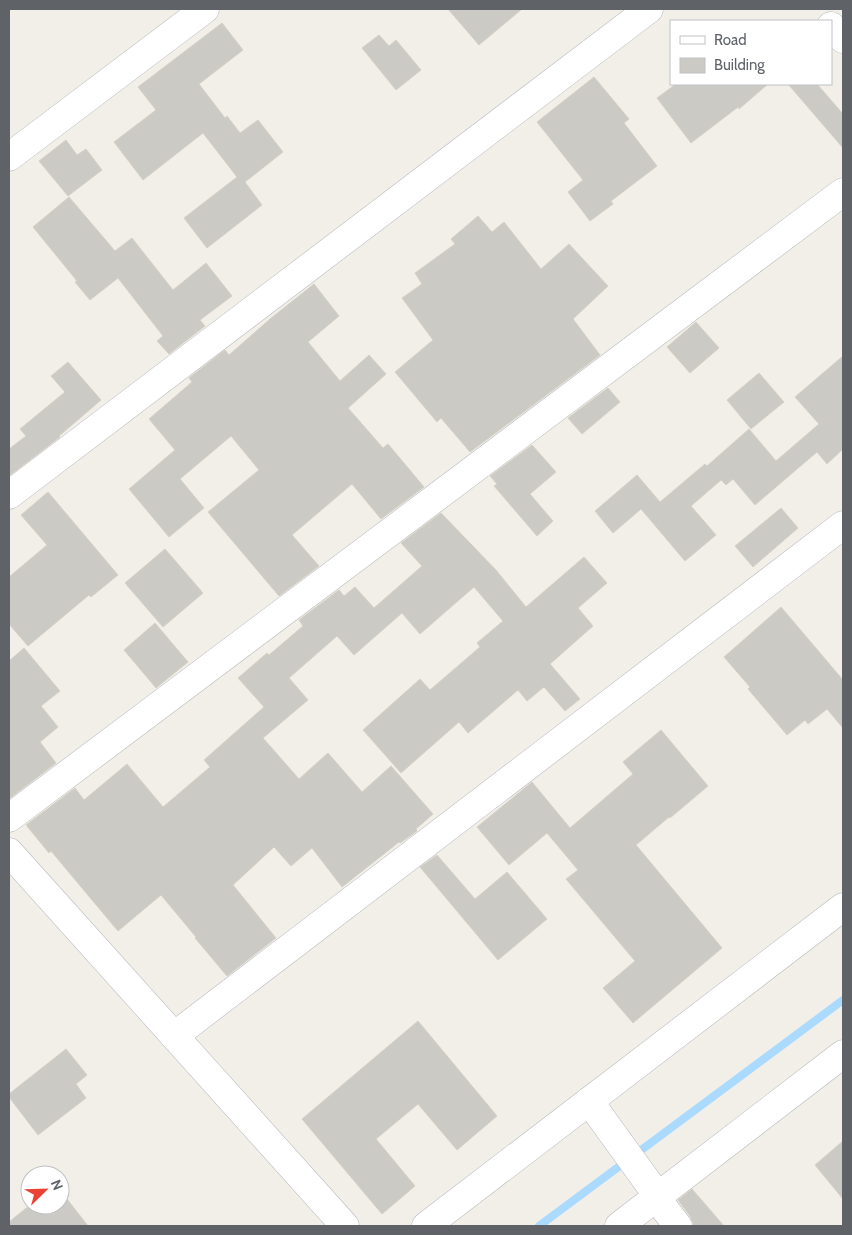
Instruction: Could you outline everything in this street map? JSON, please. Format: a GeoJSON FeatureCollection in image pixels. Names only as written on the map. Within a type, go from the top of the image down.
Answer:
{"type":"FeatureCollection","features":[{"type":"Feature","properties":{"kind":"street"},"geometry":{"type":"LineString","coordinates":[[9,157],[205,9]]}},
{"type":"Feature","properties":{"kind":"street"},"geometry":{"type":"LineString","coordinates":[[9,495],[649,9]]}},
{"type":"Feature","properties":{"kind":"street"},"geometry":{"type":"LineString","coordinates":[[815,9],[826,20]]}},
{"type":"Feature","properties":{"kind":"street"},"geometry":{"type":"LineString","coordinates":[[832,27],[843,40]]}},
{"type":"Feature","properties":{"kind":"street"},"geometry":{"type":"LineString","coordinates":[[9,818],[843,192]]}},
{"type":"Feature","properties":{"kind":"street"},"geometry":{"type":"LineString","coordinates":[[174,1036],[843,525]]}},
{"type":"Feature","properties":{"kind":"street"},"geometry":{"type":"LineString","coordinates":[[9,852],[345,1226]]}},
{"type":"Feature","properties":{"kind":"street"},"geometry":{"type":"LineString","coordinates":[[426,1226],[843,907]]}},
{"type":"Feature","properties":{"kind":"street"},"geometry":{"type":"LineString","coordinates":[[619,1226],[655,1193],[843,1054]]}},
{"type":"Feature","properties":{"kind":"street"},"geometry":{"type":"LineString","coordinates":[[589,1101],[678,1226]]}},
{"type":"Feature","properties":{"kind":"building"},"geometry":{"type":"Polygon","coordinates":[[[448,9],[522,9],[479,45],[448,9]]]}},
{"type":"Feature","properties":{"kind":"building"},"geometry":{"type":"Polygon","coordinates":[[[222,23],[243,50],[199,84],[225,118],[227,116],[240,133],[258,120],[283,152],[245,182],[262,205],[207,248],[184,218],[237,177],[203,133],[143,180],[114,142],[156,110],[138,87],[222,23]]]}},
{"type":"Feature","properties":{"kind":"building"},"geometry":{"type":"Polygon","coordinates":[[[379,35],[389,46],[396,40],[421,70],[396,90],[362,48],[379,35]]]}},
{"type":"Feature","properties":{"kind":"building"},"geometry":{"type":"Polygon","coordinates":[[[594,77],[629,119],[624,123],[657,166],[611,201],[613,204],[590,221],[568,192],[583,180],[537,122],[594,77]]]}},
{"type":"Feature","properties":{"kind":"building"},"geometry":{"type":"Polygon","coordinates":[[[675,85],[767,85],[739,109],[738,107],[691,143],[657,98],[675,85]]]}},
{"type":"Feature","properties":{"kind":"building"},"geometry":{"type":"Polygon","coordinates":[[[789,85],[818,85],[843,114],[843,148],[789,85]]]}},
{"type":"Feature","properties":{"kind":"building"},"geometry":{"type":"Polygon","coordinates":[[[66,140],[77,155],[86,149],[102,170],[68,196],[39,161],[66,140]]]}},
{"type":"Feature","properties":{"kind":"building"},"geometry":{"type":"Polygon","coordinates":[[[69,197],[115,251],[132,238],[173,290],[206,263],[232,296],[200,320],[205,326],[169,354],[157,341],[163,336],[118,278],[90,300],[33,227],[69,197]]]}},
{"type":"Feature","properties":{"kind":"building"},"geometry":{"type":"Polygon","coordinates":[[[478,216],[492,232],[504,222],[541,269],[569,244],[608,286],[573,319],[600,355],[470,452],[441,418],[437,422],[395,372],[433,340],[402,298],[422,284],[415,273],[455,244],[451,239],[478,216]]]}},
{"type":"Feature","properties":{"kind":"building"},"geometry":{"type":"Polygon","coordinates":[[[314,284],[339,316],[308,342],[340,381],[369,355],[386,374],[348,408],[383,448],[388,444],[424,487],[381,519],[352,484],[292,535],[319,566],[279,596],[208,512],[259,470],[231,436],[180,479],[204,508],[169,537],[129,489],[175,450],[149,419],[192,382],[189,378],[225,350],[229,355],[314,284]]]}},
{"type":"Feature","properties":{"kind":"building"},"geometry":{"type":"Polygon","coordinates":[[[696,322],[719,348],[690,373],[667,347],[696,322]]]}},
{"type":"Feature","properties":{"kind":"building"},"geometry":{"type":"Polygon","coordinates":[[[843,356],[843,449],[827,464],[817,452],[755,505],[733,479],[726,485],[721,480],[691,506],[716,535],[685,561],[641,509],[613,533],[595,511],[637,475],[660,502],[705,464],[707,466],[749,429],[776,461],[819,424],[795,397],[843,356]]]}},
{"type":"Feature","properties":{"kind":"building"},"geometry":{"type":"Polygon","coordinates":[[[68,362],[101,400],[60,437],[9,476],[9,449],[26,436],[20,429],[65,392],[51,376],[68,362]]]}},
{"type":"Feature","properties":{"kind":"building"},"geometry":{"type":"Polygon","coordinates":[[[759,373],[784,402],[751,429],[727,400],[759,373]]]}},
{"type":"Feature","properties":{"kind":"building"},"geometry":{"type":"Polygon","coordinates":[[[608,388],[620,402],[582,434],[568,418],[608,388]]]}},
{"type":"Feature","properties":{"kind":"building"},"geometry":{"type":"Polygon","coordinates":[[[532,445],[556,472],[530,494],[553,521],[537,536],[494,486],[497,484],[490,476],[532,445]]]}},
{"type":"Feature","properties":{"kind":"building"},"geometry":{"type":"Polygon","coordinates":[[[48,492],[118,575],[91,597],[89,595],[28,646],[9,624],[9,577],[47,545],[21,515],[48,492]]]}},
{"type":"Feature","properties":{"kind":"building"},"geometry":{"type":"Polygon","coordinates":[[[781,508],[798,528],[753,567],[735,546],[781,508]]]}},
{"type":"Feature","properties":{"kind":"building"},"geometry":{"type":"Polygon","coordinates":[[[441,513],[496,570],[526,607],[584,557],[607,583],[578,608],[593,626],[550,664],[580,699],[565,711],[544,687],[527,701],[518,690],[468,733],[459,722],[401,773],[363,730],[420,679],[430,690],[480,647],[477,643],[503,621],[474,587],[420,634],[402,613],[354,655],[337,636],[289,678],[308,700],[263,738],[299,779],[328,753],[362,792],[391,766],[433,814],[416,829],[417,831],[399,842],[342,887],[312,848],[291,866],[274,847],[233,885],[276,938],[227,976],[161,895],[118,931],[51,851],[49,853],[26,825],[75,788],[84,800],[127,764],[163,807],[210,767],[204,760],[264,707],[238,678],[303,626],[299,620],[339,590],[344,596],[355,587],[374,608],[422,566],[401,543],[441,513]]]}},
{"type":"Feature","properties":{"kind":"building"},"geometry":{"type":"Polygon","coordinates":[[[165,549],[203,593],[163,627],[125,583],[165,549]]]}},
{"type":"Feature","properties":{"kind":"building"},"geometry":{"type":"Polygon","coordinates":[[[781,607],[843,680],[843,728],[827,709],[808,724],[805,720],[787,735],[724,657],[781,607]]]}},
{"type":"Feature","properties":{"kind":"building"},"geometry":{"type":"Polygon","coordinates":[[[155,623],[188,662],[156,688],[124,650],[155,623]]]}},
{"type":"Feature","properties":{"kind":"building"},"geometry":{"type":"Polygon","coordinates":[[[24,648],[60,691],[41,706],[58,727],[40,742],[56,763],[9,799],[9,661],[24,648]]]}},
{"type":"Feature","properties":{"kind":"building"},"geometry":{"type":"Polygon","coordinates":[[[661,730],[708,786],[636,845],[722,948],[633,1023],[603,988],[635,961],[566,879],[578,870],[547,833],[509,865],[477,827],[532,782],[570,828],[633,774],[623,762],[661,730]]]}},
{"type":"Feature","properties":{"kind":"building"},"geometry":{"type":"Polygon","coordinates":[[[437,855],[475,899],[507,872],[547,919],[498,960],[420,867],[437,855]]]}},
{"type":"Feature","properties":{"kind":"building"},"geometry":{"type":"Polygon","coordinates":[[[418,1021],[497,1116],[457,1150],[418,1104],[376,1139],[415,1186],[382,1214],[302,1119],[418,1021]]]}},
{"type":"Feature","properties":{"kind":"building"},"geometry":{"type":"Polygon","coordinates":[[[66,1049],[87,1075],[76,1084],[86,1098],[38,1135],[9,1097],[9,1094],[66,1049]]]}},
{"type":"Feature","properties":{"kind":"building"},"geometry":{"type":"Polygon","coordinates":[[[843,1141],[843,1199],[815,1165],[843,1141]]]}},
{"type":"Feature","properties":{"kind":"building"},"geometry":{"type":"Polygon","coordinates":[[[692,1189],[724,1226],[693,1226],[690,1216],[678,1200],[692,1189]]]}},
{"type":"Feature","properties":{"kind":"building"},"geometry":{"type":"Polygon","coordinates":[[[70,1203],[88,1226],[9,1226],[9,1222],[20,1213],[20,1215],[70,1215],[70,1203]]]}},
{"type":"Feature","properties":{"kind":"waterway"},"geometry":{"type":"LineString","coordinates":[[539,1226],[843,1000]]}}]}
